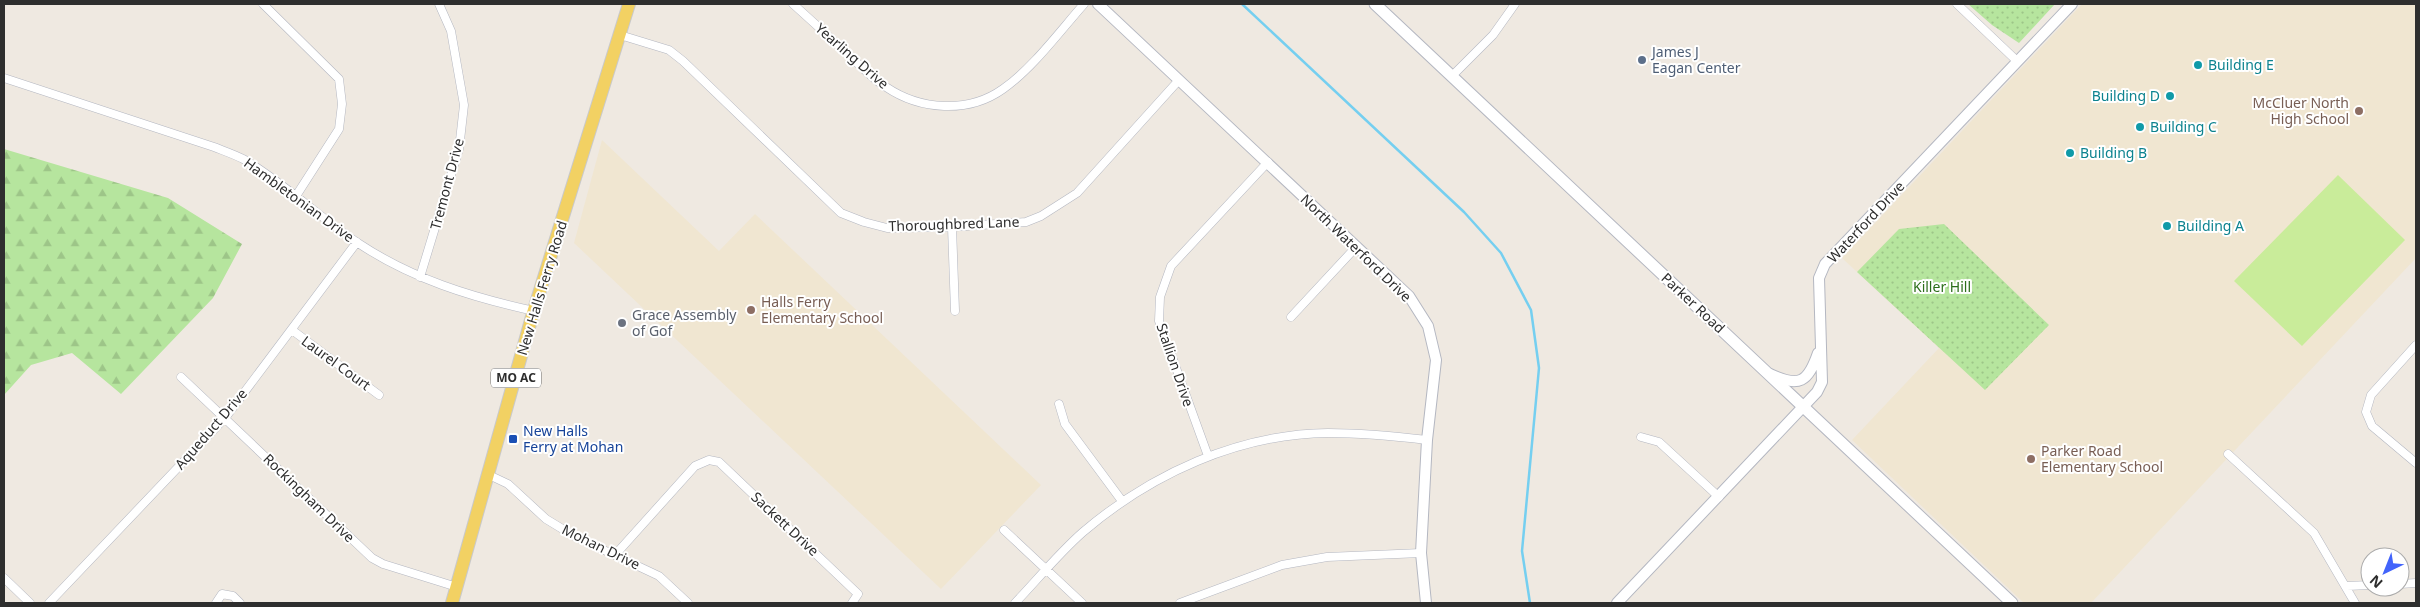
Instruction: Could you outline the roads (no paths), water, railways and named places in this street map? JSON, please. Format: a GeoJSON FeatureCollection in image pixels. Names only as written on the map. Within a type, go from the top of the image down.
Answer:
{"type":"FeatureCollection","features":[{"type":"Feature","properties":{"kind":"main road","name":"New Halls Ferry Road"},"geometry":{"type":"LineString","coordinates":[[452,603],[534,312],[629,4]]}},
{"type":"Feature","properties":{"kind":"main road","name":"Parker Road"},"geometry":{"type":"LineString","coordinates":[[1375,4],[2012,603]]}},
{"type":"Feature","properties":{"kind":"street"},"geometry":{"type":"LineString","coordinates":[[263,4],[338,79],[342,104],[339,128],[296,196]]}},
{"type":"Feature","properties":{"kind":"street","name":"Tremont Drive"},"geometry":{"type":"LineString","coordinates":[[420,277],[459,149],[464,105],[451,31],[439,4]]}},
{"type":"Feature","properties":{"kind":"street","name":"Yearling Drive"},"geometry":{"type":"LineString","coordinates":[[792,4],[885,87],[928,106],[951,107],[970,104],[1003,89],[1025,69],[1084,4]]}},
{"type":"Feature","properties":{"kind":"street","name":"North Waterford Drive"},"geometry":{"type":"LineString","coordinates":[[1098,4],[1409,296],[1428,326],[1436,360],[1427,440],[1421,553],[1426,603]]}},
{"type":"Feature","properties":{"kind":"street"},"geometry":{"type":"LineString","coordinates":[[1452,76],[1493,35],[1515,4]]}},
{"type":"Feature","properties":{"kind":"street"},"geometry":{"type":"LineString","coordinates":[[1957,4],[2017,62]]}},
{"type":"Feature","properties":{"kind":"street","name":"Waterford Drive"},"geometry":{"type":"LineString","coordinates":[[1623,601],[1804,407],[1822,382],[1819,278],[1825,264],[2072,4]]}},
{"type":"Feature","properties":{"kind":"street","name":"Thoroughbred Lane"},"geometry":{"type":"LineString","coordinates":[[620,35],[669,50],[842,212],[864,222],[887,228],[952,227],[1026,222],[1058,207],[1077,192],[1179,80]]}},
{"type":"Feature","properties":{"kind":"street","name":"Hambletonian Drive"},"geometry":{"type":"LineString","coordinates":[[4,78],[214,147],[244,159],[357,242],[420,277],[473,297],[534,312]]}},
{"type":"Feature","properties":{"kind":"street","name":"Stallion Drive"},"geometry":{"type":"LineString","coordinates":[[1208,456],[1159,321],[1160,297],[1170,266],[1268,162]]}},
{"type":"Feature","properties":{"kind":"street"},"geometry":{"type":"LineString","coordinates":[[952,227],[955,311]]}},
{"type":"Feature","properties":{"kind":"street","name":"Aqueduct Drive"},"geometry":{"type":"LineString","coordinates":[[49,603],[225,418],[357,242]]}},
{"type":"Feature","properties":{"kind":"street"},"geometry":{"type":"LineString","coordinates":[[1291,317],[1357,246]]}},
{"type":"Feature","properties":{"kind":"street","name":"Laurel Court"},"geometry":{"type":"LineString","coordinates":[[292,330],[380,395]]}},
{"type":"Feature","properties":{"kind":"street"},"geometry":{"type":"LineString","coordinates":[[2416,345],[2371,395],[2366,412],[2372,426],[2416,463]]}},
{"type":"Feature","properties":{"kind":"street"},"geometry":{"type":"LineString","coordinates":[[1766,372],[1781,379],[1802,380],[1812,372],[1820,348]]}},
{"type":"Feature","properties":{"kind":"street","name":"Rockingham Drive"},"geometry":{"type":"LineString","coordinates":[[181,377],[374,560],[457,587]]}},
{"type":"Feature","properties":{"kind":"street"},"geometry":{"type":"LineString","coordinates":[[1059,404],[1065,424],[1122,501]]}},
{"type":"Feature","properties":{"kind":"street"},"geometry":{"type":"LineString","coordinates":[[1015,603],[1082,533],[1122,501],[1161,478],[1208,456],[1247,444],[1327,433],[1373,434],[1427,440]]}},
{"type":"Feature","properties":{"kind":"street"},"geometry":{"type":"LineString","coordinates":[[1641,437],[1659,442],[1719,497]]}},
{"type":"Feature","properties":{"kind":"street"},"geometry":{"type":"LineString","coordinates":[[2228,454],[2314,533],[2356,603]]}},
{"type":"Feature","properties":{"kind":"street","name":"Sackett Drive"},"geometry":{"type":"LineString","coordinates":[[615,555],[695,466],[708,460],[719,462],[858,594],[852,603]]}},
{"type":"Feature","properties":{"kind":"street","name":"Mohan Drive"},"geometry":{"type":"LineString","coordinates":[[489,475],[508,484],[546,518],[574,536],[659,576],[688,603]]}},
{"type":"Feature","properties":{"kind":"street"},"geometry":{"type":"LineString","coordinates":[[1004,530],[1082,603]]}},
{"type":"Feature","properties":{"kind":"street"},"geometry":{"type":"LineString","coordinates":[[1180,603],[1282,565],[1327,557],[1421,553]]}},
{"type":"Feature","properties":{"kind":"street"},"geometry":{"type":"LineString","coordinates":[[4,578],[30,603]]}},
{"type":"Feature","properties":{"kind":"street"},"geometry":{"type":"LineString","coordinates":[[2347,586],[2360,585]]}},
{"type":"Feature","properties":{"kind":"street"},"geometry":{"type":"LineString","coordinates":[[216,603],[222,594],[233,596],[240,603]]}},
{"type":"Feature","properties":{"kind":"waterway"},"geometry":{"type":"LineString","coordinates":[[1242,4],[1464,212],[1501,253],[1531,310],[1539,368],[1522,551],[1530,603]]}},
{"type":"Feature","properties":{"kind":"place","name":"James J Eagan Center"},"geometry":{"type":"Point","coordinates":[1642,60]}},
{"type":"Feature","properties":{"kind":"place","name":"Building E"},"geometry":{"type":"Point","coordinates":[2198,65]}},
{"type":"Feature","properties":{"kind":"place","name":"Building D"},"geometry":{"type":"Point","coordinates":[2170,96]}},
{"type":"Feature","properties":{"kind":"place","name":"McCluer North High School"},"geometry":{"type":"Point","coordinates":[2359,111]}},
{"type":"Feature","properties":{"kind":"place","name":"Building C"},"geometry":{"type":"Point","coordinates":[2140,127]}},
{"type":"Feature","properties":{"kind":"place","name":"Building B"},"geometry":{"type":"Point","coordinates":[2070,153]}},
{"type":"Feature","properties":{"kind":"place","name":"Building A"},"geometry":{"type":"Point","coordinates":[2167,226]}},
{"type":"Feature","properties":{"kind":"place","name":"Halls Ferry Elementary School"},"geometry":{"type":"Point","coordinates":[751,310]}},
{"type":"Feature","properties":{"kind":"place","name":"Grace Assembly of Gof"},"geometry":{"type":"Point","coordinates":[622,323]}},
{"type":"Feature","properties":{"kind":"place","name":"New Halls Ferry at Mohan"},"geometry":{"type":"Point","coordinates":[513,439]}},
{"type":"Feature","properties":{"kind":"place","name":"Parker Road Elementary School"},"geometry":{"type":"Point","coordinates":[2031,459]}},
{"type":"Feature","properties":{"kind":"park label","name":"Killer Hill"},"geometry":{"type":"Point","coordinates":[1942,287]}}]}
